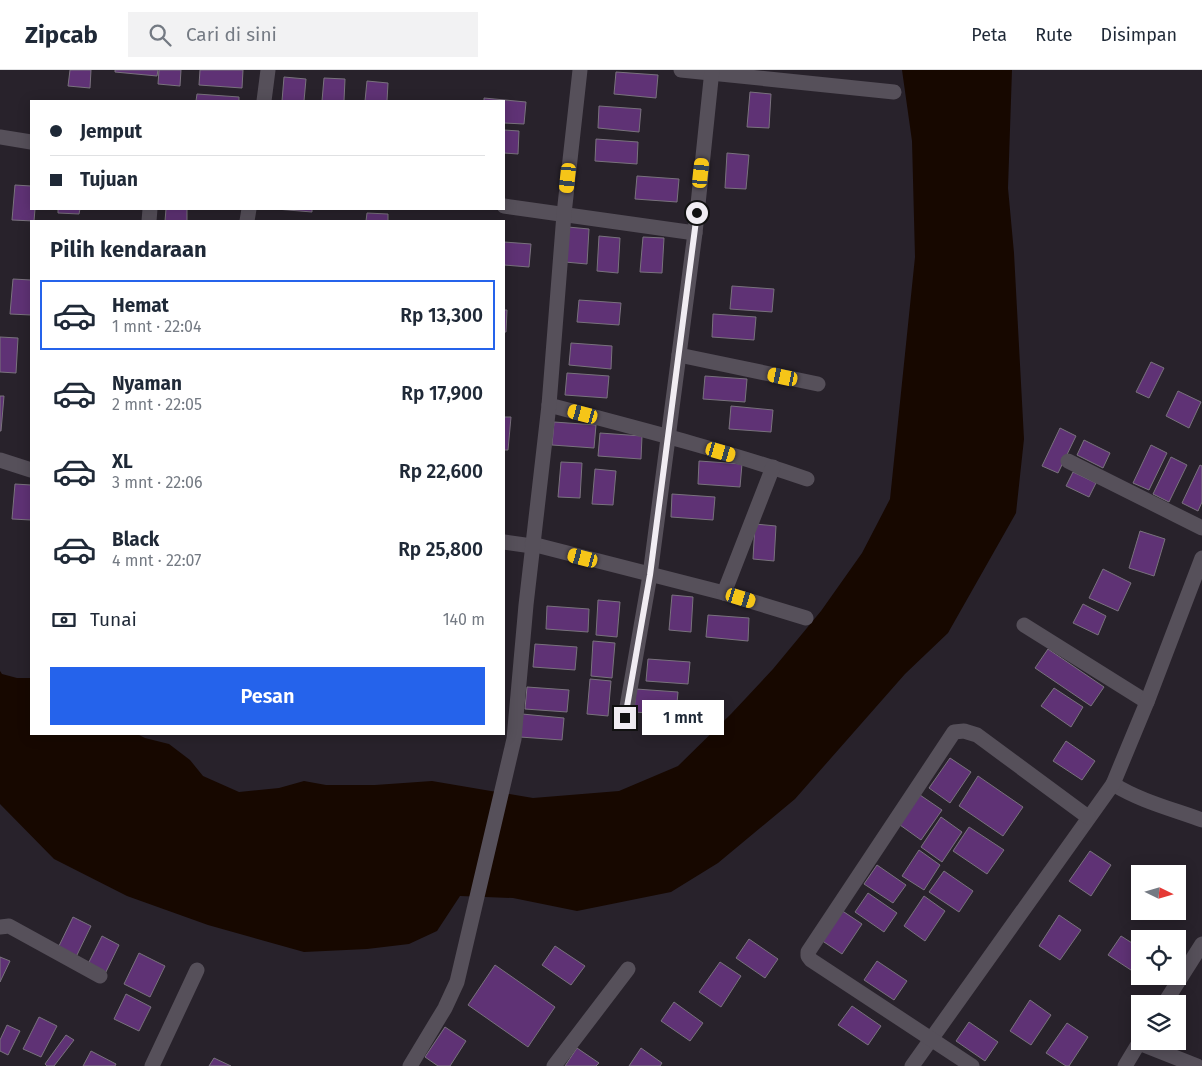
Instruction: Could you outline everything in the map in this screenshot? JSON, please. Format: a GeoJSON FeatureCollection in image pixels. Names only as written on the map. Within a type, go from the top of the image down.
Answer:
{"type":"FeatureCollection","features":[{"type":"Feature","properties":{"kind":"street"},"geometry":{"type":"LineString","coordinates":[[264,100],[268,70]]}},
{"type":"Feature","properties":{"kind":"street"},"geometry":{"type":"LineString","coordinates":[[410,1066],[445,1008],[457,982],[504,774],[514,739],[532,545],[549,405],[564,214],[580,70]]}},
{"type":"Feature","properties":{"kind":"street"},"geometry":{"type":"LineString","coordinates":[[681,70],[894,92]]}},
{"type":"Feature","properties":{"kind":"street"},"geometry":{"type":"LineString","coordinates":[[625,718],[650,575],[695,232],[712,72]]}},
{"type":"Feature","properties":{"kind":"street"},"geometry":{"type":"LineString","coordinates":[[0,137],[30,142]]}},
{"type":"Feature","properties":{"kind":"street"},"geometry":{"type":"LineString","coordinates":[[505,206],[695,232]]}},
{"type":"Feature","properties":{"kind":"street"},"geometry":{"type":"LineString","coordinates":[[679,355],[818,384]]}},
{"type":"Feature","properties":{"kind":"street"},"geometry":{"type":"LineString","coordinates":[[549,405],[668,437],[807,480]]}},
{"type":"Feature","properties":{"kind":"street"},"geometry":{"type":"LineString","coordinates":[[0,460],[30,470]]}},
{"type":"Feature","properties":{"kind":"street"},"geometry":{"type":"LineString","coordinates":[[1068,461],[1202,528]]}},
{"type":"Feature","properties":{"kind":"street"},"geometry":{"type":"LineString","coordinates":[[724,593],[773,468]]}},
{"type":"Feature","properties":{"kind":"street"},"geometry":{"type":"LineString","coordinates":[[505,542],[532,545],[724,593],[806,618]]}},
{"type":"Feature","properties":{"kind":"street"},"geometry":{"type":"LineString","coordinates":[[912,1066],[1113,784],[1147,702],[1202,558]]}},
{"type":"Feature","properties":{"kind":"street"},"geometry":{"type":"LineString","coordinates":[[1024,625],[1147,702]]}},
{"type":"Feature","properties":{"kind":"street"},"geometry":{"type":"LineString","coordinates":[[972,1066],[811,960],[808,952],[954,732],[964,731],[976,735],[1088,818]]}},
{"type":"Feature","properties":{"kind":"street"},"geometry":{"type":"LineString","coordinates":[[1113,784],[1127,793],[1202,820]]}},
{"type":"Feature","properties":{"kind":"street"},"geometry":{"type":"LineString","coordinates":[[0,927],[9,926],[100,976]]}},
{"type":"Feature","properties":{"kind":"street"},"geometry":{"type":"LineString","coordinates":[[1170,995],[1202,944]]}},
{"type":"Feature","properties":{"kind":"street"},"geometry":{"type":"LineString","coordinates":[[554,1066],[628,969]]}},
{"type":"Feature","properties":{"kind":"street"},"geometry":{"type":"LineString","coordinates":[[152,1066],[198,970]]}},
{"type":"Feature","properties":{"kind":"street"},"geometry":{"type":"LineString","coordinates":[[1124,1066],[1134,1050]]}},
{"type":"Feature","properties":{"kind":"street"},"geometry":{"type":"LineString","coordinates":[[1158,1050],[1197,1066]]}},
{"type":"Feature","properties":{"kind":"shaded area"},"geometry":{"type":"Polygon","coordinates":[[[902,70],[1012,70],[1008,188],[1014,253],[1024,439],[1016,513],[948,633],[905,674],[795,799],[718,863],[671,892],[577,911],[513,898],[460,896],[437,931],[409,944],[367,949],[304,952],[208,925],[127,896],[54,859],[0,804],[0,671],[2,674],[17,678],[30,678],[30,735],[139,735],[169,744],[190,760],[203,776],[239,792],[279,788],[304,781],[326,785],[375,785],[432,781],[533,798],[619,791],[678,766],[773,669],[821,611],[862,553],[890,499],[915,257],[912,141],[902,70]]]}},
{"type":"Feature","properties":{"kind":"building"},"geometry":{"type":"Polygon","coordinates":[[[70,70],[91,70],[90,88],[68,86],[70,70]]]}},
{"type":"Feature","properties":{"kind":"building"},"geometry":{"type":"Polygon","coordinates":[[[115,70],[158,70],[157,76],[115,72],[115,70]]]}},
{"type":"Feature","properties":{"kind":"building"},"geometry":{"type":"Polygon","coordinates":[[[159,70],[181,70],[180,86],[158,84],[159,70]]]}},
{"type":"Feature","properties":{"kind":"building"},"geometry":{"type":"Polygon","coordinates":[[[200,70],[243,70],[242,88],[199,85],[200,70]]]}},
{"type":"Feature","properties":{"kind":"building"},"geometry":{"type":"Polygon","coordinates":[[[616,72],[658,75],[656,98],[614,94],[616,72]]]}},
{"type":"Feature","properties":{"kind":"building"},"geometry":{"type":"Polygon","coordinates":[[[284,77],[306,79],[304,100],[282,100],[284,77]]]}},
{"type":"Feature","properties":{"kind":"building"},"geometry":{"type":"Polygon","coordinates":[[[324,78],[345,79],[344,100],[322,100],[324,78]]]}},
{"type":"Feature","properties":{"kind":"building"},"geometry":{"type":"Polygon","coordinates":[[[367,81],[388,83],[387,100],[365,100],[367,81]]]}},
{"type":"Feature","properties":{"kind":"building"},"geometry":{"type":"Polygon","coordinates":[[[750,92],[771,94],[769,128],[747,127],[750,92]]]}},
{"type":"Feature","properties":{"kind":"building"},"geometry":{"type":"Polygon","coordinates":[[[197,94],[239,97],[239,100],[196,100],[197,94]]]}},
{"type":"Feature","properties":{"kind":"building"},"geometry":{"type":"Polygon","coordinates":[[[484,98],[505,100],[484,100],[484,98]]]}},
{"type":"Feature","properties":{"kind":"building"},"geometry":{"type":"Polygon","coordinates":[[[505,100],[526,102],[524,124],[505,123],[505,100]]]}},
{"type":"Feature","properties":{"kind":"building"},"geometry":{"type":"Polygon","coordinates":[[[599,106],[641,109],[639,132],[598,128],[599,106]]]}},
{"type":"Feature","properties":{"kind":"building"},"geometry":{"type":"Polygon","coordinates":[[[505,130],[519,131],[518,154],[505,153],[505,130]]]}},
{"type":"Feature","properties":{"kind":"building"},"geometry":{"type":"Polygon","coordinates":[[[596,139],[638,142],[637,164],[595,161],[596,139]]]}},
{"type":"Feature","properties":{"kind":"building"},"geometry":{"type":"Polygon","coordinates":[[[727,153],[749,155],[746,189],[725,188],[727,153]]]}},
{"type":"Feature","properties":{"kind":"building"},"geometry":{"type":"Polygon","coordinates":[[[637,176],[679,179],[677,202],[635,199],[637,176]]]}},
{"type":"Feature","properties":{"kind":"building"},"geometry":{"type":"Polygon","coordinates":[[[15,185],[30,186],[30,210],[35,210],[34,220],[12,220],[15,185]]]}},
{"type":"Feature","properties":{"kind":"building"},"geometry":{"type":"Polygon","coordinates":[[[58,210],[80,210],[79,214],[58,213],[58,210]]]}},
{"type":"Feature","properties":{"kind":"building"},"geometry":{"type":"Polygon","coordinates":[[[166,210],[187,210],[187,220],[165,220],[166,210]]]}},
{"type":"Feature","properties":{"kind":"building"},"geometry":{"type":"Polygon","coordinates":[[[288,210],[312,210],[312,212],[288,210]]]}},
{"type":"Feature","properties":{"kind":"building"},"geometry":{"type":"Polygon","coordinates":[[[367,213],[388,214],[388,220],[366,220],[367,213]]]}},
{"type":"Feature","properties":{"kind":"building"},"geometry":{"type":"Polygon","coordinates":[[[568,227],[589,229],[587,264],[565,262],[568,227]]]}},
{"type":"Feature","properties":{"kind":"building"},"geometry":{"type":"Polygon","coordinates":[[[599,236],[620,238],[618,273],[597,271],[599,236]]]}},
{"type":"Feature","properties":{"kind":"building"},"geometry":{"type":"Polygon","coordinates":[[[643,237],[664,238],[662,273],[640,272],[643,237]]]}},
{"type":"Feature","properties":{"kind":"building"},"geometry":{"type":"Polygon","coordinates":[[[505,242],[531,244],[529,267],[505,265],[505,242]]]}},
{"type":"Feature","properties":{"kind":"building"},"geometry":{"type":"Polygon","coordinates":[[[13,279],[30,280],[30,315],[10,314],[13,279]]]}},
{"type":"Feature","properties":{"kind":"building"},"geometry":{"type":"Polygon","coordinates":[[[732,286],[774,289],[772,312],[730,309],[732,286]]]}},
{"type":"Feature","properties":{"kind":"building"},"geometry":{"type":"Polygon","coordinates":[[[579,300],[621,303],[619,325],[577,322],[579,300]]]}},
{"type":"Feature","properties":{"kind":"building"},"geometry":{"type":"Polygon","coordinates":[[[505,310],[507,310],[506,332],[505,310]]]}},
{"type":"Feature","properties":{"kind":"building"},"geometry":{"type":"Polygon","coordinates":[[[713,314],[756,317],[754,340],[712,337],[713,314]]]}},
{"type":"Feature","properties":{"kind":"building"},"geometry":{"type":"Polygon","coordinates":[[[0,337],[18,338],[16,373],[0,372],[0,337]]]}},
{"type":"Feature","properties":{"kind":"building"},"geometry":{"type":"Polygon","coordinates":[[[571,343],[612,346],[611,369],[569,365],[571,343]]]}},
{"type":"Feature","properties":{"kind":"building"},"geometry":{"type":"Polygon","coordinates":[[[1151,362],[1164,368],[1149,398],[1136,392],[1151,362]]]}},
{"type":"Feature","properties":{"kind":"building"},"geometry":{"type":"Polygon","coordinates":[[[567,373],[609,376],[607,398],[565,395],[567,373]]]}},
{"type":"Feature","properties":{"kind":"building"},"geometry":{"type":"Polygon","coordinates":[[[705,376],[747,379],[745,402],[703,399],[705,376]]]}},
{"type":"Feature","properties":{"kind":"building"},"geometry":{"type":"Polygon","coordinates":[[[1178,391],[1201,402],[1189,428],[1166,416],[1178,391]]]}},
{"type":"Feature","properties":{"kind":"building"},"geometry":{"type":"Polygon","coordinates":[[[0,396],[4,396],[1,431],[0,431],[0,396]]]}},
{"type":"Feature","properties":{"kind":"building"},"geometry":{"type":"Polygon","coordinates":[[[731,406],[773,410],[771,432],[729,429],[731,406]]]}},
{"type":"Feature","properties":{"kind":"building"},"geometry":{"type":"Polygon","coordinates":[[[505,417],[511,417],[508,450],[505,450],[505,417]]]}},
{"type":"Feature","properties":{"kind":"building"},"geometry":{"type":"Polygon","coordinates":[[[554,422],[596,425],[594,448],[552,445],[554,422]]]}},
{"type":"Feature","properties":{"kind":"building"},"geometry":{"type":"Polygon","coordinates":[[[1060,428],[1076,436],[1058,473],[1042,466],[1060,428]]]}},
{"type":"Feature","properties":{"kind":"building"},"geometry":{"type":"Polygon","coordinates":[[[600,433],[642,436],[641,459],[598,456],[600,433]]]}},
{"type":"Feature","properties":{"kind":"building"},"geometry":{"type":"Polygon","coordinates":[[[1084,440],[1110,453],[1103,468],[1077,455],[1084,440]]]}},
{"type":"Feature","properties":{"kind":"building"},"geometry":{"type":"Polygon","coordinates":[[[1151,445],[1167,453],[1149,490],[1133,483],[1151,445]]]}},
{"type":"Feature","properties":{"kind":"building"},"geometry":{"type":"Polygon","coordinates":[[[1171,457],[1187,465],[1169,502],[1153,494],[1171,457]]]}},
{"type":"Feature","properties":{"kind":"building"},"geometry":{"type":"Polygon","coordinates":[[[699,461],[742,464],[740,487],[698,484],[699,461]]]}},
{"type":"Feature","properties":{"kind":"building"},"geometry":{"type":"Polygon","coordinates":[[[561,462],[582,463],[580,498],[558,497],[561,462]]]}},
{"type":"Feature","properties":{"kind":"building"},"geometry":{"type":"Polygon","coordinates":[[[1200,465],[1202,466],[1202,502],[1198,511],[1182,503],[1200,465]]]}},
{"type":"Feature","properties":{"kind":"building"},"geometry":{"type":"Polygon","coordinates":[[[595,469],[616,471],[613,505],[592,504],[595,469]]]}},
{"type":"Feature","properties":{"kind":"building"},"geometry":{"type":"Polygon","coordinates":[[[1073,472],[1096,483],[1089,497],[1066,486],[1073,472]]]}},
{"type":"Feature","properties":{"kind":"building"},"geometry":{"type":"Polygon","coordinates":[[[15,484],[30,485],[30,520],[12,519],[15,484]]]}},
{"type":"Feature","properties":{"kind":"building"},"geometry":{"type":"Polygon","coordinates":[[[672,494],[715,497],[713,520],[671,517],[672,494]]]}},
{"type":"Feature","properties":{"kind":"building"},"geometry":{"type":"Polygon","coordinates":[[[755,524],[776,526],[774,561],[753,559],[755,524]]]}},
{"type":"Feature","properties":{"kind":"building"},"geometry":{"type":"Polygon","coordinates":[[[1140,531],[1165,539],[1154,576],[1129,568],[1140,531]]]}},
{"type":"Feature","properties":{"kind":"building"},"geometry":{"type":"Polygon","coordinates":[[[1103,569],[1131,583],[1118,611],[1089,598],[1103,569]]]}},
{"type":"Feature","properties":{"kind":"building"},"geometry":{"type":"Polygon","coordinates":[[[672,595],[693,597],[691,632],[669,630],[672,595]]]}},
{"type":"Feature","properties":{"kind":"building"},"geometry":{"type":"Polygon","coordinates":[[[598,600],[620,602],[617,637],[596,635],[598,600]]]}},
{"type":"Feature","properties":{"kind":"building"},"geometry":{"type":"Polygon","coordinates":[[[1083,604],[1106,616],[1098,635],[1073,623],[1083,604]]]}},
{"type":"Feature","properties":{"kind":"building"},"geometry":{"type":"Polygon","coordinates":[[[547,606],[589,609],[588,632],[546,629],[547,606]]]}},
{"type":"Feature","properties":{"kind":"building"},"geometry":{"type":"Polygon","coordinates":[[[708,615],[749,618],[748,641],[706,637],[708,615]]]}},
{"type":"Feature","properties":{"kind":"building"},"geometry":{"type":"Polygon","coordinates":[[[593,641],[615,643],[612,678],[591,676],[593,641]]]}},
{"type":"Feature","properties":{"kind":"building"},"geometry":{"type":"Polygon","coordinates":[[[535,644],[577,647],[575,670],[533,667],[535,644]]]}},
{"type":"Feature","properties":{"kind":"building"},"geometry":{"type":"Polygon","coordinates":[[[1048,649],[1104,687],[1091,706],[1035,668],[1048,649]]]}},
{"type":"Feature","properties":{"kind":"building"},"geometry":{"type":"Polygon","coordinates":[[[648,659],[690,662],[688,684],[646,681],[648,659]]]}},
{"type":"Feature","properties":{"kind":"building"},"geometry":{"type":"Polygon","coordinates":[[[590,679],[611,681],[608,716],[587,714],[590,679]]]}},
{"type":"Feature","properties":{"kind":"building"},"geometry":{"type":"Polygon","coordinates":[[[527,687],[569,690],[567,712],[525,709],[527,687]]]}},
{"type":"Feature","properties":{"kind":"building"},"geometry":{"type":"Polygon","coordinates":[[[1054,688],[1083,707],[1071,727],[1041,706],[1054,688]]]}},
{"type":"Feature","properties":{"kind":"building"},"geometry":{"type":"Polygon","coordinates":[[[636,689],[678,692],[676,715],[634,712],[636,689]]]}},
{"type":"Feature","properties":{"kind":"building"},"geometry":{"type":"Polygon","coordinates":[[[522,714],[564,718],[562,740],[520,737],[522,714]]]}},
{"type":"Feature","properties":{"kind":"building"},"geometry":{"type":"Polygon","coordinates":[[[1066,741],[1095,761],[1082,780],[1053,761],[1066,741]]]}},
{"type":"Feature","properties":{"kind":"building"},"geometry":{"type":"Polygon","coordinates":[[[950,758],[971,772],[950,803],[929,788],[950,758]]]}},
{"type":"Feature","properties":{"kind":"building"},"geometry":{"type":"Polygon","coordinates":[[[978,776],[1023,807],[1003,836],[959,806],[978,776]]]}},
{"type":"Feature","properties":{"kind":"building"},"geometry":{"type":"Polygon","coordinates":[[[920,795],[942,810],[921,840],[900,825],[920,795]]]}},
{"type":"Feature","properties":{"kind":"building"},"geometry":{"type":"Polygon","coordinates":[[[941,817],[962,832],[942,862],[921,847],[941,817]]]}},
{"type":"Feature","properties":{"kind":"building"},"geometry":{"type":"Polygon","coordinates":[[[969,827],[1004,850],[987,874],[953,851],[969,827]]]}},
{"type":"Feature","properties":{"kind":"building"},"geometry":{"type":"Polygon","coordinates":[[[919,850],[940,865],[924,890],[902,876],[919,850]]]}},
{"type":"Feature","properties":{"kind":"building"},"geometry":{"type":"Polygon","coordinates":[[[1090,851],[1111,865],[1091,896],[1069,881],[1090,851]]]}},
{"type":"Feature","properties":{"kind":"building"},"geometry":{"type":"Polygon","coordinates":[[[877,865],[906,885],[893,903],[864,884],[877,865]]]}},
{"type":"Feature","properties":{"kind":"building"},"geometry":{"type":"Polygon","coordinates":[[[944,871],[973,891],[959,912],[929,892],[944,871]]]}},
{"type":"Feature","properties":{"kind":"building"},"geometry":{"type":"Polygon","coordinates":[[[868,893],[897,913],[884,932],[855,912],[868,893]]]}},
{"type":"Feature","properties":{"kind":"building"},"geometry":{"type":"Polygon","coordinates":[[[924,896],[945,911],[925,941],[904,926],[924,896]]]}},
{"type":"Feature","properties":{"kind":"building"},"geometry":{"type":"Polygon","coordinates":[[[841,910],[862,924],[842,954],[821,940],[841,910]]]}},
{"type":"Feature","properties":{"kind":"building"},"geometry":{"type":"Polygon","coordinates":[[[1059,915],[1081,930],[1060,960],[1039,946],[1059,915]]]}},
{"type":"Feature","properties":{"kind":"building"},"geometry":{"type":"Polygon","coordinates":[[[73,917],[91,926],[76,957],[58,948],[73,917]]]}},
{"type":"Feature","properties":{"kind":"building"},"geometry":{"type":"Polygon","coordinates":[[[102,936],[119,945],[104,976],[86,968],[102,936]]]}},
{"type":"Feature","properties":{"kind":"building"},"geometry":{"type":"Polygon","coordinates":[[[1121,936],[1131,942],[1131,970],[1108,955],[1121,936]]]}},
{"type":"Feature","properties":{"kind":"building"},"geometry":{"type":"Polygon","coordinates":[[[749,939],[778,959],[765,978],[736,958],[749,939]]]}},
{"type":"Feature","properties":{"kind":"building"},"geometry":{"type":"Polygon","coordinates":[[[555,946],[585,966],[571,985],[542,965],[555,946]]]}},
{"type":"Feature","properties":{"kind":"building"},"geometry":{"type":"Polygon","coordinates":[[[139,953],[165,966],[150,997],[124,984],[139,953]]]}},
{"type":"Feature","properties":{"kind":"building"},"geometry":{"type":"Polygon","coordinates":[[[0,957],[10,961],[0,982],[0,957]]]}},
{"type":"Feature","properties":{"kind":"building"},"geometry":{"type":"Polygon","coordinates":[[[877,961],[907,981],[894,1000],[864,980],[877,961]]]}},
{"type":"Feature","properties":{"kind":"building"},"geometry":{"type":"Polygon","coordinates":[[[720,962],[741,976],[721,1007],[699,992],[720,962]]]}},
{"type":"Feature","properties":{"kind":"building"},"geometry":{"type":"Polygon","coordinates":[[[495,965],[555,1007],[528,1047],[468,1005],[495,965]]]}},
{"type":"Feature","properties":{"kind":"building"},"geometry":{"type":"Polygon","coordinates":[[[126,994],[151,1007],[139,1031],[114,1019],[126,994]]]}},
{"type":"Feature","properties":{"kind":"building"},"geometry":{"type":"Polygon","coordinates":[[[1030,1000],[1051,1015],[1031,1045],[1010,1031],[1030,1000]]]}},
{"type":"Feature","properties":{"kind":"building"},"geometry":{"type":"Polygon","coordinates":[[[674,1002],[703,1023],[690,1041],[661,1021],[674,1002]]]}},
{"type":"Feature","properties":{"kind":"building"},"geometry":{"type":"Polygon","coordinates":[[[852,1006],[881,1026],[868,1045],[838,1025],[852,1006]]]}},
{"type":"Feature","properties":{"kind":"building"},"geometry":{"type":"Polygon","coordinates":[[[39,1017],[57,1026],[41,1057],[23,1049],[39,1017]]]}},
{"type":"Feature","properties":{"kind":"building"},"geometry":{"type":"Polygon","coordinates":[[[969,1022],[998,1042],[985,1061],[956,1041],[969,1022]]]}},
{"type":"Feature","properties":{"kind":"building"},"geometry":{"type":"Polygon","coordinates":[[[1067,1023],[1088,1037],[1069,1066],[1046,1053],[1067,1023]]]}},
{"type":"Feature","properties":{"kind":"building"},"geometry":{"type":"Polygon","coordinates":[[[7,1025],[20,1031],[8,1055],[0,1051],[0,1040],[7,1025]]]}},
{"type":"Feature","properties":{"kind":"building"},"geometry":{"type":"Polygon","coordinates":[[[445,1027],[466,1041],[450,1066],[438,1066],[425,1057],[445,1027]]]}},
{"type":"Feature","properties":{"kind":"building"},"geometry":{"type":"Polygon","coordinates":[[[66,1035],[74,1040],[54,1066],[47,1066],[45,1064],[66,1035]]]}},
{"type":"Feature","properties":{"kind":"building"},"geometry":{"type":"Polygon","coordinates":[[[577,1048],[599,1063],[596,1066],[565,1066],[577,1048]]]}},
{"type":"Feature","properties":{"kind":"building"},"geometry":{"type":"Polygon","coordinates":[[[641,1048],[662,1063],[660,1066],[629,1066],[641,1048]]]}},
{"type":"Feature","properties":{"kind":"building"},"geometry":{"type":"Polygon","coordinates":[[[91,1051],[116,1064],[115,1066],[83,1066],[91,1051]]]}},
{"type":"Feature","properties":{"kind":"building"},"geometry":{"type":"Polygon","coordinates":[[[214,1058],[231,1066],[209,1066],[214,1058]]]}},
{"type":"Feature","properties":{"kind":"route"},"geometry":{"type":"LineString","coordinates":[[625,718],[650,575],[697,213]]}}]}
